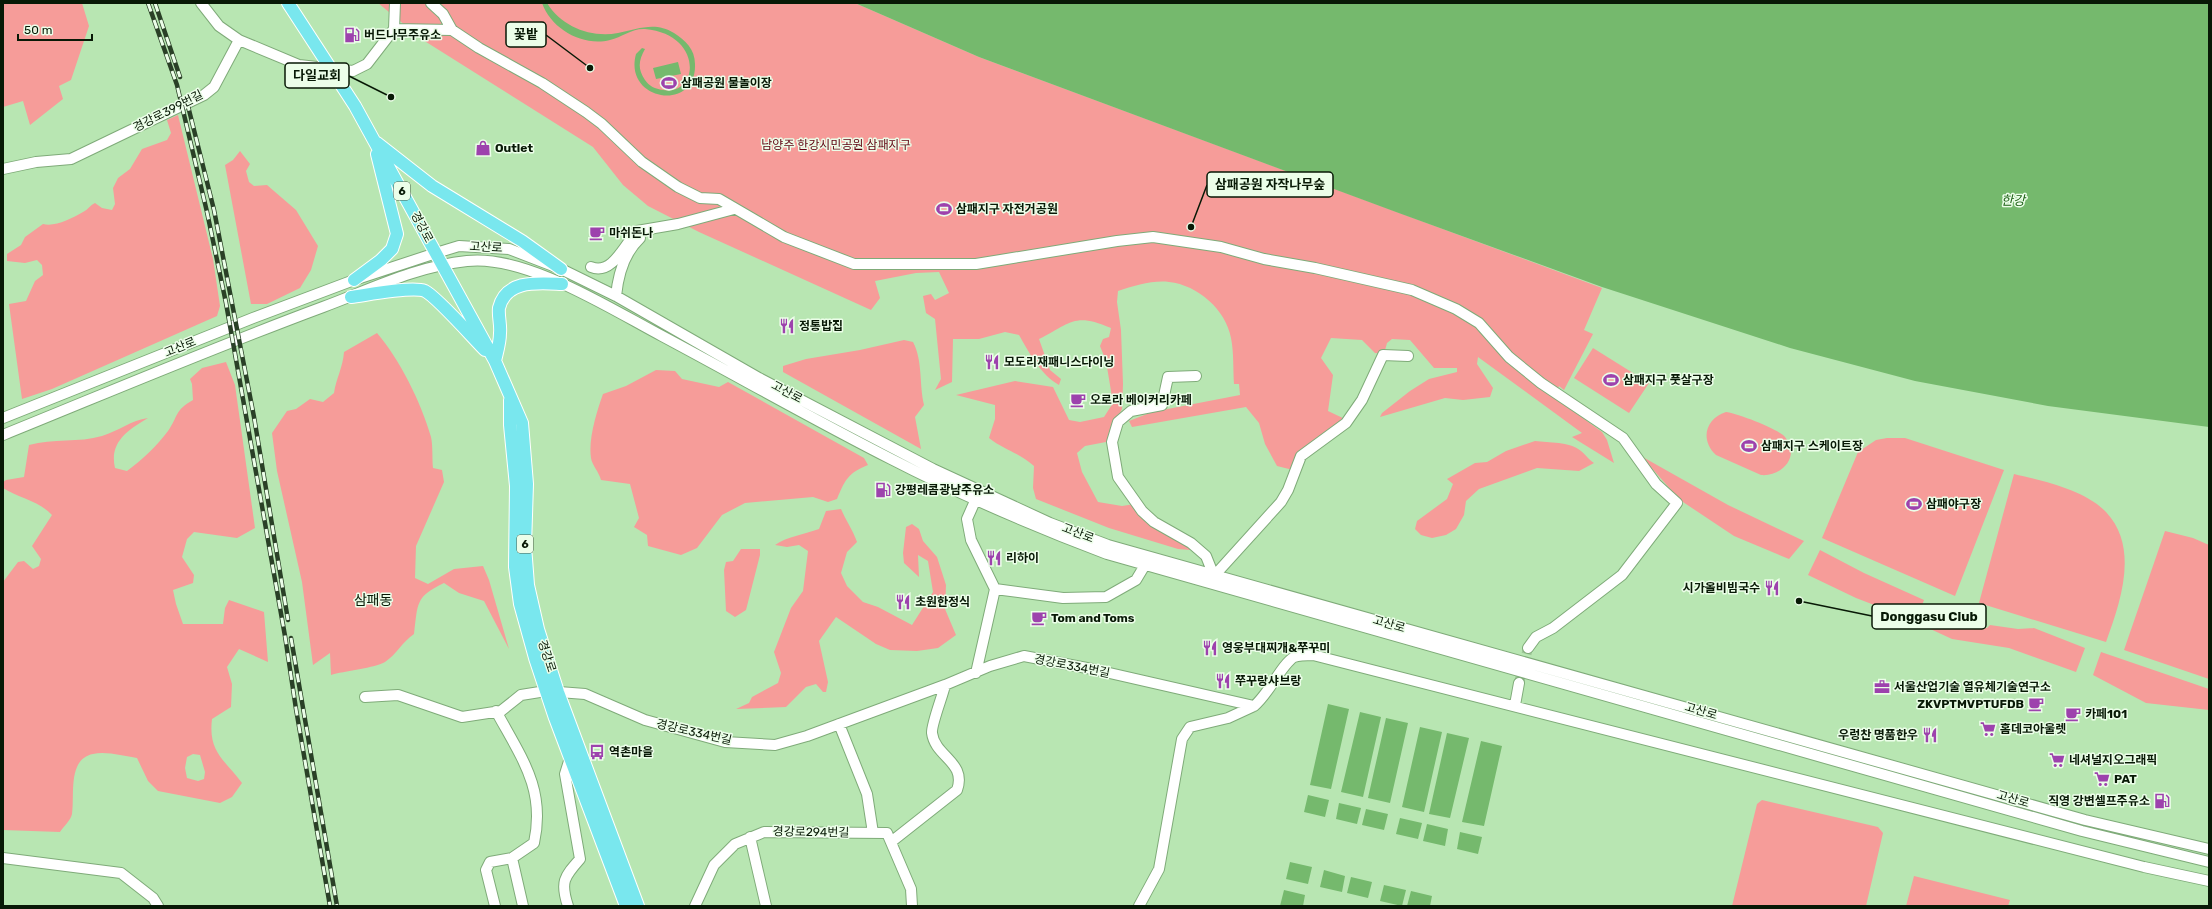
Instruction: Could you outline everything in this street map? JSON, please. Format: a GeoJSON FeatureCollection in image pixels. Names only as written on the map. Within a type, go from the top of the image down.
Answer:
{"type":"FeatureCollection","features":[{"type":"Feature","properties":{"kind":"main road","name":"경강로"},"geometry":{"type":"LineString","coordinates":[[288,3],[355,106],[444,265],[495,361],[522,423],[526,451],[525,546],[528,585],[538,629],[558,692],[638,906]]}},
{"type":"Feature","properties":{"kind":"main road"},"geometry":{"type":"LineString","coordinates":[[373,139],[432,186],[522,241],[561,269]]}},
{"type":"Feature","properties":{"kind":"main road"},"geometry":{"type":"LineString","coordinates":[[354,280],[381,260],[392,249],[397,234],[373,139]]}},
{"type":"Feature","properties":{"kind":"main road"},"geometry":{"type":"LineString","coordinates":[[495,361],[500,333],[499,309],[505,293],[518,286],[539,282],[562,284]]}},
{"type":"Feature","properties":{"kind":"main road"},"geometry":{"type":"LineString","coordinates":[[351,297],[406,291],[425,291],[436,300],[495,361]]}},
{"type":"Feature","properties":{"kind":"main road","name":"경강로"},"geometry":{"type":"LineString","coordinates":[[510,395],[510,425],[516,486],[515,567],[520,604],[546,691],[626,906]]}},
{"type":"Feature","properties":{"kind":"street"},"geometry":{"type":"LineString","coordinates":[[202,3],[219,26],[239,40],[299,65],[353,71],[367,64],[394,29],[395,3]]}},
{"type":"Feature","properties":{"kind":"street"},"geometry":{"type":"LineString","coordinates":[[431,3],[443,14],[452,30],[479,48],[542,83],[586,112],[602,124],[642,162],[678,187],[700,198],[719,199],[784,237],[854,264],[976,264],[1117,240],[1153,237],[1221,247],[1264,259],[1315,268],[1412,290],[1456,309],[1479,323],[1509,357],[1541,382],[1624,438],[1656,484],[1677,503],[1622,575],[1553,628],[1536,637],[1528,648]]}},
{"type":"Feature","properties":{"kind":"street"},"geometry":{"type":"LineString","coordinates":[[394,29],[452,30]]}},
{"type":"Feature","properties":{"kind":"street","name":"경강로399번길"},"geometry":{"type":"LineString","coordinates":[[4,167],[71,159],[204,95],[214,87],[239,40]]}},
{"type":"Feature","properties":{"kind":"street"},"geometry":{"type":"LineString","coordinates":[[591,267],[597,269],[606,268],[616,260],[637,231],[678,224],[734,209]]}},
{"type":"Feature","properties":{"kind":"street"},"geometry":{"type":"LineString","coordinates":[[616,296],[618,280],[634,244],[643,235],[667,231],[678,224]]}},
{"type":"Feature","properties":{"kind":"street","name":"고산로"},"geometry":{"type":"LineString","coordinates":[[3,418],[253,318],[354,280],[459,246],[509,249],[561,269],[616,296],[759,378],[933,469],[1050,523],[1108,545],[2079,818],[2209,849]]}},
{"type":"Feature","properties":{"kind":"street","name":"고산로"},"geometry":{"type":"LineString","coordinates":[[3,435],[276,325],[418,272],[469,260],[493,262],[526,270],[562,284],[622,314],[890,459],[975,501],[1107,554],[2082,832],[2209,862]]}},
{"type":"Feature","properties":{"kind":"street"},"geometry":{"type":"LineString","coordinates":[[1196,376],[1168,377],[1162,406],[1131,411],[1118,422],[1112,442],[1118,477],[1142,511],[1154,522],[1191,543],[1206,556],[1214,576],[1281,502],[1288,490],[1301,456],[1346,423],[1362,400],[1383,355],[1408,356]]}},
{"type":"Feature","properties":{"kind":"street"},"geometry":{"type":"LineString","coordinates":[[975,501],[967,519],[971,540],[995,589],[976,672]]}},
{"type":"Feature","properties":{"kind":"street"},"geometry":{"type":"LineString","coordinates":[[995,589],[1063,598],[1106,597],[1136,580],[1145,565]]}},
{"type":"Feature","properties":{"kind":"street"},"geometry":{"type":"LineString","coordinates":[[1139,906],[1159,868],[1182,740],[1190,727],[1228,718],[1254,706],[1263,699],[1279,674],[1294,657],[1313,654],[2144,867],[2209,881]]}},
{"type":"Feature","properties":{"kind":"street","name":"경강로334번길"},"geometry":{"type":"LineString","coordinates":[[496,712],[501,711],[521,695],[546,691],[585,694],[645,720],[725,742],[775,745],[839,724],[976,672],[1024,656],[1092,669],[1254,706]]}},
{"type":"Feature","properties":{"kind":"street"},"geometry":{"type":"LineString","coordinates":[[1515,705],[1519,683]]}},
{"type":"Feature","properties":{"kind":"street"},"geometry":{"type":"LineString","coordinates":[[912,906],[910,889],[891,842],[957,790],[960,781],[957,769],[936,745],[932,733],[945,685]]}},
{"type":"Feature","properties":{"kind":"street"},"geometry":{"type":"LineString","coordinates":[[365,696],[398,695],[462,717],[496,712],[531,777],[536,795],[537,830],[534,843],[512,858],[490,862],[486,870],[495,906]]}},
{"type":"Feature","properties":{"kind":"street"},"geometry":{"type":"LineString","coordinates":[[839,724],[867,794],[873,833]]}},
{"type":"Feature","properties":{"kind":"street"},"geometry":{"type":"LineString","coordinates":[[568,906],[562,889],[568,873],[580,858],[565,774],[570,758]]}},
{"type":"Feature","properties":{"kind":"street","name":"경강로294번길"},"geometry":{"type":"LineString","coordinates":[[695,906],[714,866],[735,844],[764,832],[887,833],[891,842]]}},
{"type":"Feature","properties":{"kind":"street"},"geometry":{"type":"LineString","coordinates":[[750,837],[766,906]]}},
{"type":"Feature","properties":{"kind":"street"},"geometry":{"type":"LineString","coordinates":[[3,858],[121,873],[153,898],[158,906]]}},
{"type":"Feature","properties":{"kind":"street"},"geometry":{"type":"LineString","coordinates":[[512,858],[522,906]]}},
{"type":"Feature","properties":{"kind":"green space"},"geometry":{"type":"Polygon","coordinates":[[[3,3],[82,3],[89,26],[71,80],[59,86],[63,99],[30,125],[23,101],[3,107],[3,3]]]}},
{"type":"Feature","properties":{"kind":"green space","name":"남양주 한강시민공원 삼패지구"},"geometry":{"type":"Polygon","coordinates":[[[378,3],[855,3],[979,57],[1602,288],[1584,330],[1593,334],[1564,390],[1559,386],[1554,397],[1602,432],[1607,440],[1614,463],[1572,437],[1582,433],[1478,357],[1477,364],[1493,388],[1490,397],[1463,400],[1445,398],[1380,417],[1382,413],[1410,391],[1429,379],[1457,372],[1457,368],[1434,368],[1410,340],[1392,339],[1387,343],[1384,354],[1375,353],[1362,340],[1331,338],[1321,358],[1333,375],[1328,411],[1347,420],[1293,470],[1277,466],[1265,444],[1259,423],[1246,407],[1132,427],[1129,421],[1152,412],[1240,395],[1239,384],[1234,384],[1231,338],[1228,328],[1217,309],[1200,294],[1180,284],[1169,282],[1150,283],[1137,285],[1118,291],[1117,302],[1121,330],[1123,384],[1122,409],[1113,427],[1110,446],[1106,442],[1085,446],[1077,453],[1082,472],[1098,502],[1122,506],[1135,504],[1190,546],[1190,550],[1178,549],[1109,528],[1036,499],[1033,488],[1034,466],[1022,457],[989,438],[995,419],[995,405],[956,395],[1015,381],[1053,387],[1069,420],[1080,422],[1104,417],[1113,403],[1106,361],[1100,346],[1103,339],[1109,337],[1111,328],[1099,323],[1080,320],[1066,324],[1039,339],[1050,370],[1061,379],[1059,385],[1041,369],[1031,356],[1019,335],[1005,332],[979,339],[953,339],[952,382],[935,390],[941,379],[935,319],[926,313],[923,296],[931,294],[935,300],[949,293],[939,272],[916,273],[875,281],[880,298],[871,310],[699,232],[648,206],[623,185],[593,147],[423,40],[378,3]]]}},
{"type":"Feature","properties":{"kind":"green space"},"geometry":{"type":"Polygon","coordinates":[[[178,115],[213,259],[220,306],[217,316],[52,389],[22,399],[9,304],[26,301],[35,281],[43,275],[42,265],[37,260],[25,263],[7,261],[7,254],[21,245],[25,237],[43,224],[48,225],[68,220],[85,211],[95,203],[102,208],[112,210],[115,204],[113,188],[118,178],[130,169],[142,149],[167,140],[171,133],[167,120],[178,115]]]}},
{"type":"Feature","properties":{"kind":"green space"},"geometry":{"type":"Polygon","coordinates":[[[240,151],[250,164],[246,171],[249,182],[254,186],[267,185],[296,210],[318,246],[311,270],[300,288],[267,304],[251,304],[225,165],[233,160],[240,151]]]}},
{"type":"Feature","properties":{"kind":"green space"},"geometry":{"type":"Polygon","coordinates":[[[377,333],[394,356],[416,396],[431,437],[433,468],[442,470],[444,482],[416,546],[415,578],[428,584],[454,569],[483,566],[489,580],[509,649],[484,601],[459,593],[444,583],[423,597],[416,615],[414,634],[389,659],[374,666],[331,675],[330,653],[313,665],[302,582],[277,471],[272,433],[287,411],[296,409],[310,399],[323,402],[334,393],[344,352],[377,333]]]}},
{"type":"Feature","properties":{"kind":"green space"},"geometry":{"type":"Polygon","coordinates":[[[904,340],[913,342],[920,365],[924,405],[915,417],[921,449],[783,372],[783,366],[806,359],[860,350],[904,340]]]}},
{"type":"Feature","properties":{"kind":"green space","name":"삼패지구 풋살구장"},"geometry":{"type":"Polygon","coordinates":[[[1593,348],[1649,383],[1629,413],[1574,378],[1593,348]]]}},
{"type":"Feature","properties":{"kind":"green space"},"geometry":{"type":"Polygon","coordinates":[[[226,362],[235,385],[255,528],[237,538],[194,532],[187,539],[182,557],[194,575],[193,583],[173,590],[183,624],[223,624],[225,608],[229,600],[264,612],[268,662],[239,649],[227,667],[232,684],[231,707],[212,719],[212,740],[215,747],[224,761],[242,783],[232,797],[220,803],[158,791],[148,781],[137,758],[109,753],[98,753],[85,757],[79,763],[74,779],[72,814],[69,821],[60,832],[3,830],[3,582],[18,562],[24,561],[33,569],[39,566],[41,559],[32,546],[52,515],[41,506],[3,488],[3,482],[6,480],[24,477],[29,445],[102,436],[136,421],[148,418],[127,432],[118,444],[115,451],[115,468],[127,471],[154,448],[168,431],[180,410],[193,400],[192,384],[190,379],[202,368],[226,362]],[[193,754],[187,757],[185,768],[187,778],[198,781],[204,779],[205,772],[200,755],[193,754]]]}},
{"type":"Feature","properties":{"kind":"green space"},"geometry":{"type":"Polygon","coordinates":[[[656,370],[675,371],[682,379],[719,387],[728,382],[864,458],[868,465],[856,471],[848,478],[837,499],[828,502],[813,497],[745,503],[722,515],[697,548],[681,555],[648,546],[647,535],[634,527],[639,518],[630,484],[601,480],[592,461],[590,450],[592,434],[603,394],[626,386],[656,370]]]}},
{"type":"Feature","properties":{"kind":"green space","name":"삼패지구 스케이트장"},"geometry":{"type":"Polygon","coordinates":[[[1726,412],[1757,422],[1775,430],[1785,437],[1791,451],[1787,464],[1776,473],[1761,475],[1716,455],[1708,443],[1707,430],[1713,420],[1726,412]]]}},
{"type":"Feature","properties":{"kind":"green space","name":"삼패야구장"},"geometry":{"type":"Polygon","coordinates":[[[1887,438],[1905,438],[2004,470],[1955,596],[1822,538],[1858,452],[1876,440],[1887,438]]]}},
{"type":"Feature","properties":{"kind":"green space"},"geometry":{"type":"Polygon","coordinates":[[[1535,441],[1559,443],[1571,446],[1581,451],[1594,463],[1579,471],[1537,468],[1479,489],[1466,501],[1464,515],[1456,529],[1446,535],[1432,538],[1421,535],[1415,529],[1417,521],[1447,499],[1453,484],[1447,479],[1475,463],[1487,462],[1506,451],[1535,441]]]}},
{"type":"Feature","properties":{"kind":"green space"},"geometry":{"type":"Polygon","coordinates":[[[1641,456],[1728,505],[1804,541],[1789,559],[1734,536],[1680,500],[1641,456]]]}},
{"type":"Feature","properties":{"kind":"green space","name":"삼패야구장"},"geometry":{"type":"Polygon","coordinates":[[[2014,474],[2063,487],[2087,498],[2106,512],[2116,526],[2122,542],[2125,559],[2124,576],[2117,610],[2106,642],[1979,603],[2014,474]]]}},
{"type":"Feature","properties":{"kind":"green space"},"geometry":{"type":"Polygon","coordinates":[[[841,509],[854,533],[857,542],[847,552],[841,573],[847,586],[863,602],[878,607],[912,625],[933,592],[928,561],[918,555],[919,577],[904,563],[903,553],[906,527],[912,524],[919,529],[923,541],[937,557],[946,585],[945,609],[956,635],[938,648],[917,651],[890,650],[876,644],[836,617],[819,641],[828,682],[826,692],[823,692],[816,684],[806,687],[786,707],[736,709],[749,703],[752,697],[778,683],[781,673],[774,652],[791,608],[803,591],[808,551],[799,545],[787,547],[775,545],[790,538],[819,529],[826,511],[841,509]]]}},
{"type":"Feature","properties":{"kind":"green space"},"geometry":{"type":"Polygon","coordinates":[[[2165,531],[2193,538],[2209,545],[2209,679],[2124,650],[2165,531]]]}},
{"type":"Feature","properties":{"kind":"green space"},"geometry":{"type":"Polygon","coordinates":[[[741,549],[760,549],[760,555],[746,610],[735,617],[726,611],[724,570],[726,562],[733,561],[741,549]]]}},
{"type":"Feature","properties":{"kind":"green space"},"geometry":{"type":"Polygon","coordinates":[[[1820,550],[1864,573],[1924,600],[1916,621],[1856,598],[1808,575],[1820,550]]]}},
{"type":"Feature","properties":{"kind":"green space"},"geometry":{"type":"Polygon","coordinates":[[[1935,607],[1946,618],[1987,628],[1990,625],[2018,629],[2034,628],[2085,648],[2076,672],[2009,648],[1952,639],[1926,627],[1935,607]]]}},
{"type":"Feature","properties":{"kind":"green space"},"geometry":{"type":"Polygon","coordinates":[[[2101,652],[2209,689],[2209,710],[2146,703],[2093,675],[2101,652]]]}},
{"type":"Feature","properties":{"kind":"green space"},"geometry":{"type":"Polygon","coordinates":[[[1762,800],[1878,827],[1883,833],[1866,906],[1732,906],[1757,804],[1762,800]]]}},
{"type":"Feature","properties":{"kind":"green space"},"geometry":{"type":"Polygon","coordinates":[[[1914,876],[2010,900],[2008,906],[1906,906],[1914,876]]]}},
{"type":"Feature","properties":{"kind":"water"},"geometry":{"type":"Polygon","coordinates":[[[542,3],[547,3],[561,19],[578,29],[588,32],[608,34],[646,27],[660,27],[667,29],[682,39],[691,49],[695,59],[693,80],[685,90],[674,95],[661,95],[649,91],[640,82],[635,70],[636,54],[642,48],[645,49],[640,60],[640,68],[642,76],[648,84],[660,90],[675,89],[684,84],[689,75],[690,64],[686,52],[677,41],[664,33],[641,29],[610,40],[589,41],[569,34],[560,28],[546,12],[542,3]]]}},
{"type":"Feature","properties":{"kind":"water","name":"한강"},"geometry":{"type":"Polygon","coordinates":[[[855,3],[2209,3],[2209,427],[2048,406],[1915,381],[1790,348],[1602,287],[1396,212],[979,57],[855,3]]]}},
{"type":"Feature","properties":{"kind":"water"},"geometry":{"type":"Polygon","coordinates":[[[678,62],[681,74],[656,79],[653,68],[678,62]]]}},
{"type":"Feature","properties":{"kind":"water"},"geometry":{"type":"Polygon","coordinates":[[[1328,704],[1349,709],[1331,789],[1310,785],[1328,704]]]}},
{"type":"Feature","properties":{"kind":"water"},"geometry":{"type":"Polygon","coordinates":[[[1360,712],[1381,717],[1363,797],[1341,792],[1360,712]]]}},
{"type":"Feature","properties":{"kind":"water"},"geometry":{"type":"Polygon","coordinates":[[[1386,718],[1408,723],[1390,803],[1368,798],[1386,718]]]}},
{"type":"Feature","properties":{"kind":"water"},"geometry":{"type":"Polygon","coordinates":[[[1420,727],[1442,732],[1424,812],[1402,807],[1420,727]]]}},
{"type":"Feature","properties":{"kind":"water"},"geometry":{"type":"Polygon","coordinates":[[[1447,733],[1469,738],[1450,818],[1429,814],[1447,733]]]}},
{"type":"Feature","properties":{"kind":"water"},"geometry":{"type":"Polygon","coordinates":[[[1481,741],[1502,746],[1484,826],[1462,822],[1481,741]]]}},
{"type":"Feature","properties":{"kind":"water"},"geometry":{"type":"Polygon","coordinates":[[[1308,795],[1329,800],[1325,817],[1304,812],[1308,795]]]}},
{"type":"Feature","properties":{"kind":"water"},"geometry":{"type":"Polygon","coordinates":[[[1339,803],[1361,808],[1357,824],[1336,819],[1339,803]]]}},
{"type":"Feature","properties":{"kind":"water"},"geometry":{"type":"Polygon","coordinates":[[[1366,809],[1388,814],[1384,830],[1362,825],[1366,809]]]}},
{"type":"Feature","properties":{"kind":"water"},"geometry":{"type":"Polygon","coordinates":[[[1400,818],[1422,823],[1418,839],[1396,834],[1400,818]]]}},
{"type":"Feature","properties":{"kind":"water"},"geometry":{"type":"Polygon","coordinates":[[[1427,824],[1448,829],[1445,846],[1423,841],[1427,824]]]}},
{"type":"Feature","properties":{"kind":"water"},"geometry":{"type":"Polygon","coordinates":[[[1460,832],[1482,837],[1478,854],[1457,849],[1460,832]]]}},
{"type":"Feature","properties":{"kind":"water"},"geometry":{"type":"Polygon","coordinates":[[[1290,862],[1312,867],[1308,884],[1286,879],[1290,862]]]}},
{"type":"Feature","properties":{"kind":"water"},"geometry":{"type":"Polygon","coordinates":[[[1324,870],[1345,876],[1342,892],[1320,887],[1324,870]]]}},
{"type":"Feature","properties":{"kind":"water"},"geometry":{"type":"Polygon","coordinates":[[[1351,877],[1372,882],[1368,898],[1347,893],[1351,877]]]}},
{"type":"Feature","properties":{"kind":"water"},"geometry":{"type":"Polygon","coordinates":[[[1384,885],[1406,890],[1402,906],[1380,901],[1384,885]]]}},
{"type":"Feature","properties":{"kind":"water"},"geometry":{"type":"Polygon","coordinates":[[[1284,890],[1305,895],[1303,906],[1280,906],[1284,890]]]}},
{"type":"Feature","properties":{"kind":"water"},"geometry":{"type":"Polygon","coordinates":[[[1411,891],[1432,896],[1430,906],[1407,906],[1411,891]]]}},
{"type":"Feature","properties":{"kind":"tunnel"},"geometry":{"type":"LineString","coordinates":[[1519,683],[1528,648]]}},
{"type":"Feature","properties":{"kind":"railway"},"geometry":{"type":"LineString","coordinates":[[148,3],[177,85],[207,212],[226,303],[285,636],[330,906]]}},
{"type":"Feature","properties":{"kind":"railway"},"geometry":{"type":"LineString","coordinates":[[155,3],[180,77]]}},
{"type":"Feature","properties":{"kind":"railway"},"geometry":{"type":"LineString","coordinates":[[187,102],[214,210],[254,417],[288,620]]}},
{"type":"Feature","properties":{"kind":"railway"},"geometry":{"type":"LineString","coordinates":[[291,638],[337,906]]}},
{"type":"Feature","properties":{"kind":"place","name":"버드나무주유소"},"geometry":{"type":"Point","coordinates":[352,35]}},
{"type":"Feature","properties":{"kind":"place","name":"꽃밭"},"geometry":{"type":"Point","coordinates":[590,68]}},
{"type":"Feature","properties":{"kind":"place","name":"삼패공원 물놀이장"},"geometry":{"type":"Point","coordinates":[669,83]}},
{"type":"Feature","properties":{"kind":"place","name":"다일교회"},"geometry":{"type":"Point","coordinates":[391,97]}},
{"type":"Feature","properties":{"kind":"place","name":"Outlet"},"geometry":{"type":"Point","coordinates":[483,148]}},
{"type":"Feature","properties":{"kind":"place","name":"삼패지구 자전거공원"},"geometry":{"type":"Point","coordinates":[944,209]}},
{"type":"Feature","properties":{"kind":"place","name":"삼패공원 자작나무숲"},"geometry":{"type":"Point","coordinates":[1191,227]}},
{"type":"Feature","properties":{"kind":"place","name":"마쉬돈나"},"geometry":{"type":"Point","coordinates":[597,233]}},
{"type":"Feature","properties":{"kind":"place","name":"정통밥집"},"geometry":{"type":"Point","coordinates":[787,326]}},
{"type":"Feature","properties":{"kind":"place","name":"모도리재패니스다이닝"},"geometry":{"type":"Point","coordinates":[992,362]}},
{"type":"Feature","properties":{"kind":"place","name":"삼패지구 풋살구장"},"geometry":{"type":"Point","coordinates":[1611,380]}},
{"type":"Feature","properties":{"kind":"place","name":"오로라 베이커리카페"},"geometry":{"type":"Point","coordinates":[1078,400]}},
{"type":"Feature","properties":{"kind":"place","name":"삼패지구 스케이트장"},"geometry":{"type":"Point","coordinates":[1749,446]}},
{"type":"Feature","properties":{"kind":"place","name":"강평레콤광남주유소"},"geometry":{"type":"Point","coordinates":[883,490]}},
{"type":"Feature","properties":{"kind":"place","name":"삼패야구장"},"geometry":{"type":"Point","coordinates":[1914,504]}},
{"type":"Feature","properties":{"kind":"place","name":"리하이"},"geometry":{"type":"Point","coordinates":[994,558]}},
{"type":"Feature","properties":{"kind":"place","name":"시가올비빔국수"},"geometry":{"type":"Point","coordinates":[1772,588]}},
{"type":"Feature","properties":{"kind":"place","name":"Donggasu Club"},"geometry":{"type":"Point","coordinates":[1799,601]}},
{"type":"Feature","properties":{"kind":"place","name":"초원한정식"},"geometry":{"type":"Point","coordinates":[903,602]}},
{"type":"Feature","properties":{"kind":"place","name":"Tom and Toms"},"geometry":{"type":"Point","coordinates":[1039,618]}},
{"type":"Feature","properties":{"kind":"place","name":"영웅부대찌개&쭈꾸미"},"geometry":{"type":"Point","coordinates":[1210,648]}},
{"type":"Feature","properties":{"kind":"place","name":"쭈꾸랑샤브랑"},"geometry":{"type":"Point","coordinates":[1223,681]}},
{"type":"Feature","properties":{"kind":"place","name":"서울산업기술 열유체기술연구소"},"geometry":{"type":"Point","coordinates":[1882,687]}},
{"type":"Feature","properties":{"kind":"place","name":"ZKVPTMVPTUFDB"},"geometry":{"type":"Point","coordinates":[2036,704]}},
{"type":"Feature","properties":{"kind":"place","name":"카페101"},"geometry":{"type":"Point","coordinates":[2073,714]}},
{"type":"Feature","properties":{"kind":"place","name":"홈데코아울렛"},"geometry":{"type":"Point","coordinates":[1988,729]}},
{"type":"Feature","properties":{"kind":"place","name":"우렁찬 명품한우"},"geometry":{"type":"Point","coordinates":[1930,735]}},
{"type":"Feature","properties":{"kind":"place","name":"역촌마을"},"geometry":{"type":"Point","coordinates":[597,752]}},
{"type":"Feature","properties":{"kind":"place","name":"네셔널지오그래픽"},"geometry":{"type":"Point","coordinates":[2057,760]}},
{"type":"Feature","properties":{"kind":"place","name":"PAT"},"geometry":{"type":"Point","coordinates":[2102,779]}},
{"type":"Feature","properties":{"kind":"place","name":"직영 강변셀프주유소"},"geometry":{"type":"Point","coordinates":[2162,801]}},
{"type":"Feature","properties":{"kind":"district","name":"삼패동"},"geometry":{"type":"Point","coordinates":[373,600]}}]}
